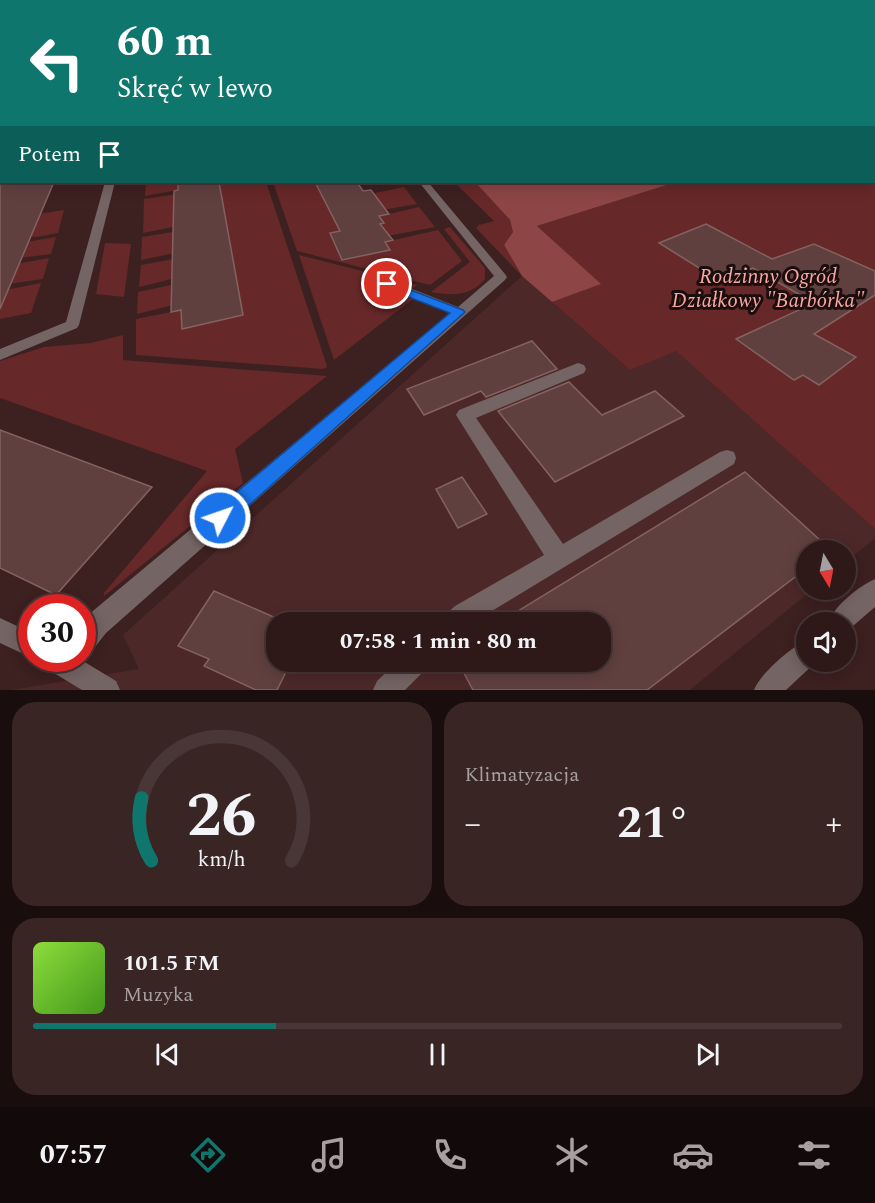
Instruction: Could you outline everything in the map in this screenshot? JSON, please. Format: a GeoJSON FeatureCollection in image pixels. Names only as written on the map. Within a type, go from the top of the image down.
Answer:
{"type":"FeatureCollection","features":[{"type":"Feature","properties":{"kind":"street"},"geometry":{"type":"LineString","coordinates":[[0,355],[72,325],[110,183]]}},
{"type":"Feature","properties":{"kind":"street"},"geometry":{"type":"LineString","coordinates":[[96,625],[501,277],[424,183]]}},
{"type":"Feature","properties":{"kind":"street"},"geometry":{"type":"LineString","coordinates":[[387,284],[459,312]]}},
{"type":"Feature","properties":{"kind":"street"},"geometry":{"type":"LineString","coordinates":[[559,558],[465,415],[578,369]]}},
{"type":"Feature","properties":{"kind":"street"},"geometry":{"type":"LineString","coordinates":[[469,612],[727,458]]}},
{"type":"Feature","properties":{"kind":"street"},"geometry":{"type":"LineString","coordinates":[[852,612],[875,591]]}},
{"type":"Feature","properties":{"kind":"street"},"geometry":{"type":"LineString","coordinates":[[0,630],[18,639]]}},
{"type":"Feature","properties":{"kind":"street"},"geometry":{"type":"LineString","coordinates":[[767,690],[796,664]]}},
{"type":"Feature","properties":{"kind":"street"},"geometry":{"type":"LineString","coordinates":[[80,672],[106,690]]}},
{"type":"Feature","properties":{"kind":"street"},"geometry":{"type":"LineString","coordinates":[[386,690],[405,672]]}},
{"type":"Feature","properties":{"kind":"shaded area"},"geometry":{"type":"Polygon","coordinates":[[[476,183],[673,183],[537,226],[601,284],[552,302],[522,276],[504,245],[513,232],[510,220],[476,183]]]}},
{"type":"Feature","properties":{"kind":"shaded area"},"geometry":{"type":"Polygon","coordinates":[[[522,276],[630,370],[675,350],[875,529],[875,538],[856,554],[856,540],[796,540],[796,600],[800,600],[690,690],[11,690],[139,669],[123,635],[522,276]]]}},
{"type":"Feature","properties":{"kind":"green space"},"geometry":{"type":"Polygon","coordinates":[[[146,183],[177,183],[177,190],[145,196],[146,183]]]}},
{"type":"Feature","properties":{"kind":"green space"},"geometry":{"type":"Polygon","coordinates":[[[220,183],[266,183],[327,367],[323,369],[136,355],[136,319],[181,310],[182,329],[243,315],[225,212],[179,219],[178,226],[143,233],[144,199],[178,194],[179,204],[222,197],[220,183]]]}},
{"type":"Feature","properties":{"kind":"green space"},"geometry":{"type":"Polygon","coordinates":[[[273,183],[316,183],[340,231],[330,234],[342,260],[390,250],[385,242],[438,230],[462,261],[430,285],[297,251],[273,183]]]}},
{"type":"Feature","properties":{"kind":"green space"},"geometry":{"type":"Polygon","coordinates":[[[455,183],[476,183],[510,220],[513,232],[504,245],[522,276],[476,228],[494,221],[455,183]]]}},
{"type":"Feature","properties":{"kind":"green space","name":"Rodzinny Ogród Działkowy \"Barbórka\""},"geometry":{"type":"Polygon","coordinates":[[[673,183],[875,183],[875,529],[676,351],[630,370],[552,302],[600,284],[537,226],[673,183]]]}},
{"type":"Feature","properties":{"kind":"green space"},"geometry":{"type":"Polygon","coordinates":[[[404,187],[417,204],[377,211],[366,195],[404,187]]]}},
{"type":"Feature","properties":{"kind":"green space"},"geometry":{"type":"Polygon","coordinates":[[[419,207],[435,227],[382,237],[374,225],[384,223],[380,216],[419,207]]]}},
{"type":"Feature","properties":{"kind":"green space"},"geometry":{"type":"Polygon","coordinates":[[[64,210],[58,233],[39,236],[21,235],[0,220],[64,210]]]}},
{"type":"Feature","properties":{"kind":"green space"},"geometry":{"type":"Polygon","coordinates":[[[450,227],[485,268],[485,279],[480,285],[467,292],[446,294],[431,292],[470,262],[444,229],[450,227]]]}},
{"type":"Feature","properties":{"kind":"green space"},"geometry":{"type":"Polygon","coordinates":[[[179,231],[179,252],[141,260],[142,237],[179,231]]]}},
{"type":"Feature","properties":{"kind":"green space"},"geometry":{"type":"Polygon","coordinates":[[[56,237],[51,254],[13,259],[20,243],[56,237]]]}},
{"type":"Feature","properties":{"kind":"green space"},"geometry":{"type":"Polygon","coordinates":[[[105,243],[131,244],[124,297],[96,294],[105,243]]]}},
{"type":"Feature","properties":{"kind":"green space"},"geometry":{"type":"Polygon","coordinates":[[[299,255],[417,285],[414,288],[394,280],[380,289],[413,299],[334,360],[299,255]]]}},
{"type":"Feature","properties":{"kind":"green space"},"geometry":{"type":"Polygon","coordinates":[[[49,258],[43,279],[2,285],[10,265],[49,258]]]}},
{"type":"Feature","properties":{"kind":"green space"},"geometry":{"type":"Polygon","coordinates":[[[179,258],[180,277],[139,287],[141,265],[179,258]]]}},
{"type":"Feature","properties":{"kind":"green space"},"geometry":{"type":"Polygon","coordinates":[[[41,283],[31,313],[0,319],[0,291],[41,283]]]}},
{"type":"Feature","properties":{"kind":"green space"},"geometry":{"type":"Polygon","coordinates":[[[180,283],[181,303],[137,314],[138,292],[180,283]]]}},
{"type":"Feature","properties":{"kind":"green space"},"geometry":{"type":"Polygon","coordinates":[[[123,335],[123,360],[327,376],[235,449],[243,483],[104,596],[104,593],[207,471],[0,398],[0,361],[44,347],[91,343],[123,335]]]}},
{"type":"Feature","properties":{"kind":"building"},"geometry":{"type":"Polygon","coordinates":[[[0,183],[54,183],[0,309],[0,183]]]}},
{"type":"Feature","properties":{"kind":"building"},"geometry":{"type":"Polygon","coordinates":[[[178,183],[219,183],[243,315],[182,329],[181,310],[171,312],[174,191],[178,190],[178,183]]]}},
{"type":"Feature","properties":{"kind":"building"},"geometry":{"type":"Polygon","coordinates":[[[316,183],[358,183],[363,191],[371,190],[389,214],[379,216],[384,223],[380,224],[393,240],[385,242],[390,250],[342,260],[330,233],[340,231],[316,183]]]}},
{"type":"Feature","properties":{"kind":"building"},"geometry":{"type":"Polygon","coordinates":[[[706,224],[772,259],[814,244],[875,271],[875,295],[814,334],[856,357],[819,385],[803,375],[794,380],[736,339],[814,303],[753,268],[720,281],[659,243],[706,224]]]}},
{"type":"Feature","properties":{"kind":"building"},"geometry":{"type":"Polygon","coordinates":[[[532,341],[557,369],[486,397],[481,391],[424,415],[407,389],[532,341]]]}},
{"type":"Feature","properties":{"kind":"building"},"geometry":{"type":"Polygon","coordinates":[[[569,382],[602,415],[655,391],[684,416],[555,482],[498,411],[569,382]]]}},
{"type":"Feature","properties":{"kind":"building"},"geometry":{"type":"Polygon","coordinates":[[[0,430],[152,487],[57,594],[0,568],[0,430]]]}},
{"type":"Feature","properties":{"kind":"building"},"geometry":{"type":"Polygon","coordinates":[[[745,472],[820,540],[796,540],[796,576],[647,690],[473,690],[463,672],[611,672],[611,612],[516,612],[745,472]]]}},
{"type":"Feature","properties":{"kind":"building"},"geometry":{"type":"Polygon","coordinates":[[[462,477],[487,514],[458,528],[436,489],[462,477]]]}},
{"type":"Feature","properties":{"kind":"building"},"geometry":{"type":"Polygon","coordinates":[[[214,591],[266,614],[266,672],[286,672],[277,690],[256,690],[204,666],[209,659],[178,646],[214,591]]]}},
{"type":"Feature","properties":{"kind":"route"},"geometry":{"type":"LineString","coordinates":[[220,518],[459,312],[387,284]]}}]}
